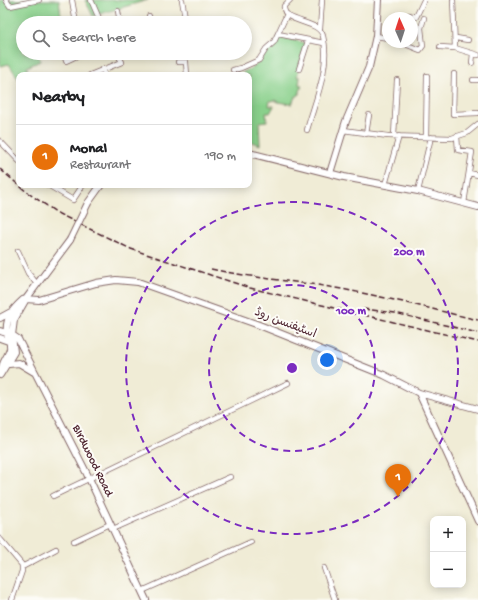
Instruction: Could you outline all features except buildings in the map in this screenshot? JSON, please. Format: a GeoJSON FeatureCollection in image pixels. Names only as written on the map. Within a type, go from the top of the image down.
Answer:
{"type":"FeatureCollection","features":[{"type":"Feature","properties":{"kind":"street"},"geometry":{"type":"LineString","coordinates":[[6,0],[10,6],[39,0]]}},
{"type":"Feature","properties":{"kind":"street"},"geometry":{"type":"LineString","coordinates":[[72,0],[75,16]]}},
{"type":"Feature","properties":{"kind":"street"},"geometry":{"type":"LineString","coordinates":[[91,0],[98,16]]}},
{"type":"Feature","properties":{"kind":"street"},"geometry":{"type":"LineString","coordinates":[[182,0],[185,16]]}},
{"type":"Feature","properties":{"kind":"street"},"geometry":{"type":"LineString","coordinates":[[290,0],[284,6],[284,10],[287,14],[292,18],[320,29]]}},
{"type":"Feature","properties":{"kind":"street"},"geometry":{"type":"LineString","coordinates":[[307,130],[325,64],[323,36],[320,29],[322,0]]}},
{"type":"Feature","properties":{"kind":"street"},"geometry":{"type":"LineString","coordinates":[[330,173],[343,130],[369,67],[376,36],[378,0]]}},
{"type":"Feature","properties":{"kind":"street"},"geometry":{"type":"LineString","coordinates":[[418,13],[424,0]]}},
{"type":"Feature","properties":{"kind":"street"},"geometry":{"type":"LineString","coordinates":[[453,0],[456,48]]}},
{"type":"Feature","properties":{"kind":"street"},"geometry":{"type":"LineString","coordinates":[[118,11],[119,16]]}},
{"type":"Feature","properties":{"kind":"street"},"geometry":{"type":"LineString","coordinates":[[233,70],[256,62],[266,49],[274,42],[287,14]]}},
{"type":"Feature","properties":{"kind":"street"},"geometry":{"type":"LineString","coordinates":[[415,48],[420,50],[423,46],[421,28],[424,18]]}},
{"type":"Feature","properties":{"kind":"street"},"geometry":{"type":"LineString","coordinates":[[278,34],[324,43]]}},
{"type":"Feature","properties":{"kind":"street"},"geometry":{"type":"LineString","coordinates":[[376,36],[382,37]]}},
{"type":"Feature","properties":{"kind":"street"},"geometry":{"type":"LineString","coordinates":[[456,38],[468,40]]}},
{"type":"Feature","properties":{"kind":"street"},"geometry":{"type":"LineString","coordinates":[[299,69],[308,41]]}},
{"type":"Feature","properties":{"kind":"street"},"geometry":{"type":"LineString","coordinates":[[440,47],[456,48],[476,54],[472,63]]}},
{"type":"Feature","properties":{"kind":"street"},"geometry":{"type":"LineString","coordinates":[[96,72],[122,62],[121,60]]}},
{"type":"Feature","properties":{"kind":"street"},"geometry":{"type":"LineString","coordinates":[[178,62],[186,62],[187,72]]}},
{"type":"Feature","properties":{"kind":"street"},"geometry":{"type":"LineString","coordinates":[[454,74],[453,114],[478,113]]}},
{"type":"Feature","properties":{"kind":"street"},"geometry":{"type":"LineString","coordinates":[[418,191],[428,137],[427,76]]}},
{"type":"Feature","properties":{"kind":"street"},"geometry":{"type":"LineString","coordinates":[[386,185],[396,136],[397,80]]}},
{"type":"Feature","properties":{"kind":"street"},"geometry":{"type":"LineString","coordinates":[[366,134],[370,115]]}},
{"type":"Feature","properties":{"kind":"street"},"geometry":{"type":"LineString","coordinates":[[343,130],[366,134],[452,138],[467,132],[478,124]]}},
{"type":"Feature","properties":{"kind":"street"},"geometry":{"type":"LineString","coordinates":[[456,136],[458,150],[478,154]]}},
{"type":"Feature","properties":{"kind":"street"},"geometry":{"type":"LineString","coordinates":[[0,141],[16,158]]}},
{"type":"Feature","properties":{"kind":"street"},"geometry":{"type":"LineString","coordinates":[[464,203],[472,152]]}},
{"type":"Feature","properties":{"kind":"street"},"geometry":{"type":"LineString","coordinates":[[252,154],[330,173],[418,191],[478,207]]}},
{"type":"Feature","properties":{"kind":"street"},"geometry":{"type":"LineString","coordinates":[[469,173],[478,175]]}},
{"type":"Feature","properties":{"kind":"street"},"geometry":{"type":"LineString","coordinates":[[53,188],[74,200],[82,188]]}},
{"type":"Feature","properties":{"kind":"street"},"geometry":{"type":"LineString","coordinates":[[10,334],[14,320],[26,299],[70,240],[88,203],[99,188]]}},
{"type":"Feature","properties":{"kind":"street"},"geometry":{"type":"LineString","coordinates":[[18,251],[28,273],[37,284]]}},
{"type":"Feature","properties":{"kind":"street","name":"اسٹیفنسن روڈ"},"geometry":{"type":"LineString","coordinates":[[26,299],[39,300],[96,283],[116,280],[138,282],[332,353],[419,393],[478,409]]}},
{"type":"Feature","properties":{"kind":"street"},"geometry":{"type":"LineString","coordinates":[[0,318],[11,312],[26,299]]}},
{"type":"Feature","properties":{"kind":"street"},"geometry":{"type":"LineString","coordinates":[[1,374],[9,364],[14,352],[8,319],[11,312]]}},
{"type":"Feature","properties":{"kind":"street"},"geometry":{"type":"LineString","coordinates":[[0,331],[10,334]]}},
{"type":"Feature","properties":{"kind":"street","name":"BIrdwood Road"},"geometry":{"type":"LineString","coordinates":[[10,334],[21,344],[37,375],[112,526],[142,591],[144,599]]}},
{"type":"Feature","properties":{"kind":"street"},"geometry":{"type":"LineString","coordinates":[[0,338],[21,344]]}},
{"type":"Feature","properties":{"kind":"street"},"geometry":{"type":"LineString","coordinates":[[1,374],[2,364],[10,350],[11,342]]}},
{"type":"Feature","properties":{"kind":"street"},"geometry":{"type":"LineString","coordinates":[[9,364],[19,363],[37,375]]}},
{"type":"Feature","properties":{"kind":"street"},"geometry":{"type":"LineString","coordinates":[[53,496],[288,383]]}},
{"type":"Feature","properties":{"kind":"street"},"geometry":{"type":"LineString","coordinates":[[419,393],[478,521]]}},
{"type":"Feature","properties":{"kind":"street"},"geometry":{"type":"LineString","coordinates":[[74,541],[230,477]]}},
{"type":"Feature","properties":{"kind":"street"},"geometry":{"type":"LineString","coordinates":[[0,539],[22,568]]}},
{"type":"Feature","properties":{"kind":"street"},"geometry":{"type":"LineString","coordinates":[[142,591],[252,542]]}},
{"type":"Feature","properties":{"kind":"street"},"geometry":{"type":"LineString","coordinates":[[12,600],[22,568],[56,550]]}},
{"type":"Feature","properties":{"kind":"street"},"geometry":{"type":"LineString","coordinates":[[324,568],[335,600]]}},
{"type":"Feature","properties":{"kind":"green space"},"geometry":{"type":"Polygon","coordinates":[[[0,0],[59,0],[61,16],[16,16],[16,60],[40,61],[27,67],[28,72],[16,72],[16,75],[9,64],[0,66],[0,0]]]}},
{"type":"Feature","properties":{"kind":"green space"},"geometry":{"type":"Polygon","coordinates":[[[85,0],[148,0],[93,16],[85,0]]]}},
{"type":"Feature","properties":{"kind":"green space"},"geometry":{"type":"Polygon","coordinates":[[[278,36],[305,43],[297,77],[300,77],[299,85],[302,85],[299,95],[295,97],[292,104],[277,102],[276,100],[270,101],[269,106],[274,106],[270,113],[266,113],[267,121],[259,122],[260,145],[252,142],[252,72],[243,72],[258,64],[267,49],[274,47],[278,36]]]}},
{"type":"Feature","properties":{"kind":"railway"},"geometry":{"type":"LineString","coordinates":[[0,169],[16,183]]}},
{"type":"Feature","properties":{"kind":"railway"},"geometry":{"type":"LineString","coordinates":[[22,188],[59,214],[131,249],[250,288],[478,342]]}},
{"type":"Feature","properties":{"kind":"railway"},"geometry":{"type":"LineString","coordinates":[[211,269],[353,291],[478,320]]}},
{"type":"Feature","properties":{"kind":"railway"},"geometry":{"type":"LineString","coordinates":[[363,309],[395,313],[478,333]]}},
{"type":"Feature","properties":{"kind":"place","name":"Monal"},"geometry":{"type":"Point","coordinates":[398,497]}}]}
